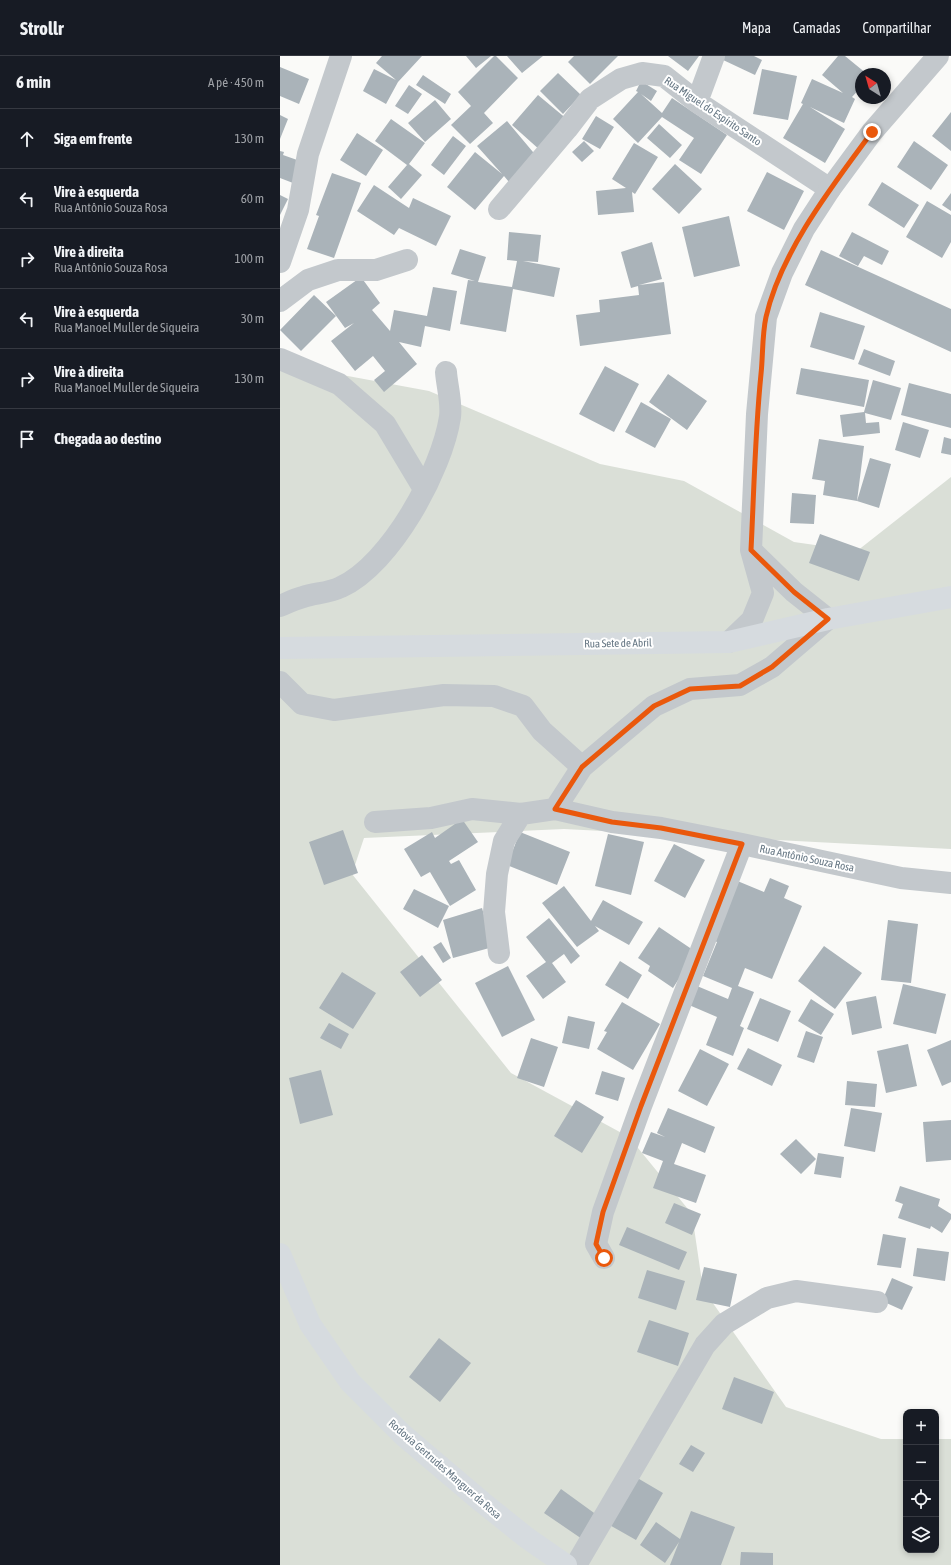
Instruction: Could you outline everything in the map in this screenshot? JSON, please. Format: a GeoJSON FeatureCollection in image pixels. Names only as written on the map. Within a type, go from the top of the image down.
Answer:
{"type":"FeatureCollection","features":[{"type":"Feature","properties":{"kind":"main road","name":"Rua Sete de Abril"},"geometry":{"type":"LineString","coordinates":[[280,648],[729,642],[828,619],[951,597]]}},
{"type":"Feature","properties":{"kind":"main road","name":"Rodovia Gertrudes Manguer da Rosa"},"geometry":{"type":"LineString","coordinates":[[280,1254],[310,1324],[350,1382],[403,1435],[452,1477],[527,1538],[566,1565]]}},
{"type":"Feature","properties":{"kind":"street"},"geometry":{"type":"LineString","coordinates":[[280,262],[298,210],[308,154],[341,56]]}},
{"type":"Feature","properties":{"kind":"street"},"geometry":{"type":"LineString","coordinates":[[697,102],[714,56]]}},
{"type":"Feature","properties":{"kind":"street"},"geometry":{"type":"LineString","coordinates":[[729,642],[752,620],[763,594],[751,550],[757,414],[766,317],[782,273],[804,229],[830,189],[872,132],[938,56]]}},
{"type":"Feature","properties":{"kind":"street","name":"Rua Miguel do Espírito Santo"},"geometry":{"type":"LineString","coordinates":[[499,210],[568,129],[590,99],[621,79],[642,73],[664,76],[697,102],[830,189]]}},
{"type":"Feature","properties":{"kind":"street"},"geometry":{"type":"LineString","coordinates":[[280,301],[308,280],[338,270],[376,270],[407,260]]}},
{"type":"Feature","properties":{"kind":"street"},"geometry":{"type":"LineString","coordinates":[[280,359],[339,384],[385,424],[424,489]]}},
{"type":"Feature","properties":{"kind":"street"},"geometry":{"type":"LineString","coordinates":[[280,606],[302,597],[341,588],[369,569],[388,549],[403,527],[440,457],[450,416],[446,372]]}},
{"type":"Feature","properties":{"kind":"street"},"geometry":{"type":"LineString","coordinates":[[375,822],[431,818],[472,809],[521,814],[555,809],[582,767],[654,706],[690,689],[740,686],[772,667],[828,619],[794,592],[751,550]]}},
{"type":"Feature","properties":{"kind":"street"},"geometry":{"type":"LineString","coordinates":[[280,682],[302,704],[334,710],[444,695],[494,696],[523,706],[542,732],[582,767]]}},
{"type":"Feature","properties":{"kind":"street","name":"Rua Antônio Souza Rosa"},"geometry":{"type":"LineString","coordinates":[[555,809],[612,822],[661,828],[742,844],[901,878],[951,883]]}},
{"type":"Feature","properties":{"kind":"street"},"geometry":{"type":"LineString","coordinates":[[499,953],[494,912],[497,874],[504,841],[521,814]]}},
{"type":"Feature","properties":{"kind":"street"},"geometry":{"type":"LineString","coordinates":[[604,1258],[596,1244],[603,1212],[641,1106],[742,844]]}},
{"type":"Feature","properties":{"kind":"street"},"geometry":{"type":"LineString","coordinates":[[576,1565],[705,1345],[724,1324],[767,1298],[796,1291],[877,1302]]}},
{"type":"Feature","properties":{"kind":"shaded area"},"geometry":{"type":"Polygon","coordinates":[[[280,354],[299,367],[429,391],[600,464],[684,481],[794,542],[857,551],[951,477],[951,849],[564,829],[364,838],[352,874],[511,1073],[629,1137],[692,1214],[703,1289],[786,1407],[881,1439],[903,1439],[903,1553],[939,1553],[939,1439],[951,1439],[951,1565],[280,1565],[280,354]]]}},
{"type":"Feature","properties":{"kind":"building"},"geometry":{"type":"Polygon","coordinates":[[[382,56],[422,56],[398,82],[386,104],[363,91],[374,69],[396,80],[376,63],[382,56]]]}},
{"type":"Feature","properties":{"kind":"building"},"geometry":{"type":"Polygon","coordinates":[[[466,56],[491,56],[476,68],[466,56]]]}},
{"type":"Feature","properties":{"kind":"building"},"geometry":{"type":"Polygon","coordinates":[[[494,56],[496,56],[518,78],[484,113],[493,123],[470,144],[451,125],[471,106],[458,92],[494,56]]]}},
{"type":"Feature","properties":{"kind":"building"},"geometry":{"type":"Polygon","coordinates":[[[507,56],[543,56],[522,73],[507,56]]]}},
{"type":"Feature","properties":{"kind":"building"},"geometry":{"type":"Polygon","coordinates":[[[574,56],[618,56],[590,84],[568,62],[574,56]]]}},
{"type":"Feature","properties":{"kind":"building"},"geometry":{"type":"Polygon","coordinates":[[[668,56],[699,56],[688,71],[668,56]]]}},
{"type":"Feature","properties":{"kind":"building"},"geometry":{"type":"Polygon","coordinates":[[[722,56],[754,56],[762,60],[755,75],[721,59],[722,56]]]}},
{"type":"Feature","properties":{"kind":"building"},"geometry":{"type":"Polygon","coordinates":[[[838,56],[845,56],[860,68],[855,68],[855,94],[852,97],[855,99],[844,123],[810,107],[845,129],[825,163],[783,138],[803,104],[801,103],[812,79],[843,93],[822,75],[838,56]]]}},
{"type":"Feature","properties":{"kind":"building"},"geometry":{"type":"Polygon","coordinates":[[[280,67],[309,79],[299,104],[280,96],[280,67]]]}},
{"type":"Feature","properties":{"kind":"building"},"geometry":{"type":"Polygon","coordinates":[[[762,69],[797,76],[788,120],[753,114],[762,69]]]}},
{"type":"Feature","properties":{"kind":"building"},"geometry":{"type":"Polygon","coordinates":[[[558,73],[581,95],[563,114],[540,91],[558,73]]]}},
{"type":"Feature","properties":{"kind":"building"},"geometry":{"type":"Polygon","coordinates":[[[423,75],[451,94],[445,104],[416,85],[423,75]]]}},
{"type":"Feature","properties":{"kind":"building"},"geometry":{"type":"Polygon","coordinates":[[[641,81],[657,91],[651,101],[641,94],[662,113],[672,98],[727,135],[701,174],[679,160],[694,138],[662,117],[638,143],[613,119],[638,92],[636,91],[641,81]]]}},
{"type":"Feature","properties":{"kind":"building"},"geometry":{"type":"Polygon","coordinates":[[[409,85],[422,94],[408,114],[395,106],[409,85]]]}},
{"type":"Feature","properties":{"kind":"building"},"geometry":{"type":"Polygon","coordinates":[[[538,95],[568,120],[541,151],[512,125],[538,95]]]}},
{"type":"Feature","properties":{"kind":"building"},"geometry":{"type":"Polygon","coordinates":[[[435,100],[451,119],[425,142],[408,123],[435,100]]]}},
{"type":"Feature","properties":{"kind":"building"},"geometry":{"type":"Polygon","coordinates":[[[951,112],[951,151],[932,136],[951,112]]]}},
{"type":"Feature","properties":{"kind":"building"},"geometry":{"type":"Polygon","coordinates":[[[280,115],[288,119],[280,139],[280,115]]]}},
{"type":"Feature","properties":{"kind":"building"},"geometry":{"type":"Polygon","coordinates":[[[596,116],[614,127],[600,149],[582,139],[596,116]]]}},
{"type":"Feature","properties":{"kind":"building"},"geometry":{"type":"Polygon","coordinates":[[[391,119],[425,143],[409,164],[422,175],[401,199],[388,187],[407,165],[375,141],[391,119]]]}},
{"type":"Feature","properties":{"kind":"building"},"geometry":{"type":"Polygon","coordinates":[[[507,121],[538,158],[509,182],[504,176],[475,210],[447,187],[475,152],[502,174],[477,146],[507,121]]]}},
{"type":"Feature","properties":{"kind":"building"},"geometry":{"type":"Polygon","coordinates":[[[659,124],[682,145],[670,158],[647,138],[659,124]]]}},
{"type":"Feature","properties":{"kind":"building"},"geometry":{"type":"Polygon","coordinates":[[[357,133],[383,150],[366,176],[340,160],[357,133]]]}},
{"type":"Feature","properties":{"kind":"building"},"geometry":{"type":"Polygon","coordinates":[[[453,136],[466,146],[444,175],[431,165],[453,136]]]}},
{"type":"Feature","properties":{"kind":"building"},"geometry":{"type":"Polygon","coordinates":[[[584,141],[594,151],[582,162],[572,152],[584,141]]]}},
{"type":"Feature","properties":{"kind":"building"},"geometry":{"type":"Polygon","coordinates":[[[914,141],[948,165],[931,190],[897,167],[914,141]]]}},
{"type":"Feature","properties":{"kind":"building"},"geometry":{"type":"Polygon","coordinates":[[[634,143],[658,157],[635,194],[632,192],[634,212],[598,215],[596,191],[626,188],[612,179],[634,143]]]}},
{"type":"Feature","properties":{"kind":"building"},"geometry":{"type":"Polygon","coordinates":[[[280,151],[284,152],[283,155],[300,161],[293,183],[280,178],[280,151]]]}},
{"type":"Feature","properties":{"kind":"building"},"geometry":{"type":"Polygon","coordinates":[[[675,164],[702,189],[679,214],[652,189],[675,164]]]}},
{"type":"Feature","properties":{"kind":"building"},"geometry":{"type":"Polygon","coordinates":[[[767,172],[804,191],[784,230],[747,211],[767,172]]]}},
{"type":"Feature","properties":{"kind":"building"},"geometry":{"type":"Polygon","coordinates":[[[332,173],[361,183],[334,258],[307,249],[319,216],[316,215],[332,173]]]}},
{"type":"Feature","properties":{"kind":"building"},"geometry":{"type":"Polygon","coordinates":[[[882,182],[919,205],[904,228],[868,205],[882,182]]]}},
{"type":"Feature","properties":{"kind":"building"},"geometry":{"type":"Polygon","coordinates":[[[374,185],[409,208],[413,198],[451,216],[436,246],[399,228],[394,235],[357,211],[374,185]]]}},
{"type":"Feature","properties":{"kind":"building"},"geometry":{"type":"Polygon","coordinates":[[[951,193],[951,211],[942,205],[951,193]]]}},
{"type":"Feature","properties":{"kind":"building"},"geometry":{"type":"Polygon","coordinates":[[[280,195],[288,199],[280,215],[280,195]]]}},
{"type":"Feature","properties":{"kind":"building"},"geometry":{"type":"Polygon","coordinates":[[[927,201],[951,215],[951,242],[942,258],[906,237],[927,201]]]}},
{"type":"Feature","properties":{"kind":"building"},"geometry":{"type":"Polygon","coordinates":[[[729,216],[740,266],[694,277],[682,227],[729,216]]]}},
{"type":"Feature","properties":{"kind":"building"},"geometry":{"type":"Polygon","coordinates":[[[509,232],[541,235],[538,262],[523,261],[560,268],[554,297],[513,289],[506,332],[460,324],[468,280],[475,281],[451,274],[460,249],[486,257],[478,282],[512,287],[517,261],[507,260],[509,232]]]}},
{"type":"Feature","properties":{"kind":"building"},"geometry":{"type":"Polygon","coordinates":[[[852,232],[889,251],[882,265],[864,256],[858,266],[839,256],[852,232]]]}},
{"type":"Feature","properties":{"kind":"building"},"geometry":{"type":"Polygon","coordinates":[[[652,242],[662,279],[639,285],[664,282],[671,334],[580,346],[576,315],[600,312],[599,300],[639,295],[638,286],[631,288],[621,252],[652,242]]]}},
{"type":"Feature","properties":{"kind":"building"},"geometry":{"type":"Polygon","coordinates":[[[821,250],[951,309],[951,352],[805,285],[821,250]]]}},
{"type":"Feature","properties":{"kind":"building"},"geometry":{"type":"Polygon","coordinates":[[[361,277],[380,303],[372,310],[390,331],[394,310],[427,316],[433,287],[457,291],[450,331],[425,326],[421,347],[399,342],[417,364],[384,392],[374,380],[385,371],[373,356],[355,371],[331,341],[354,323],[345,328],[326,302],[361,277]]]}},
{"type":"Feature","properties":{"kind":"building"},"geometry":{"type":"Polygon","coordinates":[[[314,295],[336,316],[301,351],[280,330],[314,295]]]}},
{"type":"Feature","properties":{"kind":"building"},"geometry":{"type":"Polygon","coordinates":[[[820,312],[865,326],[854,360],[810,347],[820,312]]]}},
{"type":"Feature","properties":{"kind":"building"},"geometry":{"type":"Polygon","coordinates":[[[864,349],[895,361],[890,376],[858,364],[864,349]]]}},
{"type":"Feature","properties":{"kind":"building"},"geometry":{"type":"Polygon","coordinates":[[[605,366],[639,384],[614,432],[579,414],[605,366]]]}},
{"type":"Feature","properties":{"kind":"building"},"geometry":{"type":"Polygon","coordinates":[[[801,368],[869,380],[864,407],[796,394],[801,368]]]}},
{"type":"Feature","properties":{"kind":"building"},"geometry":{"type":"Polygon","coordinates":[[[668,374],[707,401],[687,430],[649,402],[668,374]]]}},
{"type":"Feature","properties":{"kind":"building"},"geometry":{"type":"Polygon","coordinates":[[[873,380],[901,388],[891,420],[865,413],[866,423],[879,422],[880,433],[843,437],[840,415],[864,412],[873,380]]]}},
{"type":"Feature","properties":{"kind":"building"},"geometry":{"type":"Polygon","coordinates":[[[909,383],[951,394],[951,428],[901,415],[909,383]]]}},
{"type":"Feature","properties":{"kind":"building"},"geometry":{"type":"Polygon","coordinates":[[[641,402],[671,419],[655,448],[625,432],[641,402]]]}},
{"type":"Feature","properties":{"kind":"building"},"geometry":{"type":"Polygon","coordinates":[[[903,422],[929,430],[920,458],[895,450],[903,422]]]}},
{"type":"Feature","properties":{"kind":"building"},"geometry":{"type":"Polygon","coordinates":[[[944,437],[951,439],[951,455],[941,453],[944,437]]]}},
{"type":"Feature","properties":{"kind":"building"},"geometry":{"type":"Polygon","coordinates":[[[819,439],[864,446],[857,501],[823,495],[825,481],[812,479],[819,439]]]}},
{"type":"Feature","properties":{"kind":"building"},"geometry":{"type":"Polygon","coordinates":[[[870,458],[891,464],[879,508],[857,501],[870,458]]]}},
{"type":"Feature","properties":{"kind":"building"},"geometry":{"type":"Polygon","coordinates":[[[792,493],[816,495],[814,524],[790,523],[792,493]]]}},
{"type":"Feature","properties":{"kind":"building"},"geometry":{"type":"Polygon","coordinates":[[[820,534],[870,552],[859,581],[809,563],[820,534]]]}},
{"type":"Feature","properties":{"kind":"building"},"geometry":{"type":"Polygon","coordinates":[[[462,819],[478,842],[449,861],[451,864],[459,860],[476,890],[450,906],[430,872],[421,877],[404,849],[432,832],[435,838],[462,819]]]}},
{"type":"Feature","properties":{"kind":"building"},"geometry":{"type":"Polygon","coordinates":[[[343,830],[358,873],[324,885],[309,842],[343,830]]]}},
{"type":"Feature","properties":{"kind":"building"},"geometry":{"type":"Polygon","coordinates":[[[520,832],[570,852],[557,885],[507,865],[520,832]]]}},
{"type":"Feature","properties":{"kind":"building"},"geometry":{"type":"Polygon","coordinates":[[[608,834],[644,842],[631,895],[595,886],[608,834]]]}},
{"type":"Feature","properties":{"kind":"building"},"geometry":{"type":"Polygon","coordinates":[[[674,844],[705,860],[685,898],[654,881],[674,844]]]}},
{"type":"Feature","properties":{"kind":"building"},"geometry":{"type":"Polygon","coordinates":[[[770,878],[789,886],[784,898],[802,906],[772,979],[745,968],[738,986],[754,992],[740,1026],[744,1028],[733,1056],[706,1045],[717,1017],[689,1005],[697,986],[728,999],[732,988],[703,976],[717,942],[710,939],[735,880],[764,892],[770,878]]]}},
{"type":"Feature","properties":{"kind":"building"},"geometry":{"type":"Polygon","coordinates":[[[564,886],[591,921],[603,900],[643,922],[629,945],[595,926],[599,931],[577,947],[542,903],[564,886]]]}},
{"type":"Feature","properties":{"kind":"building"},"geometry":{"type":"Polygon","coordinates":[[[414,889],[449,906],[438,928],[403,909],[414,889]]]}},
{"type":"Feature","properties":{"kind":"building"},"geometry":{"type":"Polygon","coordinates":[[[482,908],[493,947],[453,958],[443,920],[482,908]]]}},
{"type":"Feature","properties":{"kind":"building"},"geometry":{"type":"Polygon","coordinates":[[[549,918],[580,956],[571,964],[564,954],[552,963],[566,982],[543,999],[526,976],[546,962],[526,937],[549,918]]]}},
{"type":"Feature","properties":{"kind":"building"},"geometry":{"type":"Polygon","coordinates":[[[888,920],[918,924],[911,983],[881,980],[888,920]]]}},
{"type":"Feature","properties":{"kind":"building"},"geometry":{"type":"Polygon","coordinates":[[[659,927],[696,952],[673,988],[648,971],[650,966],[638,958],[659,927]]]}},
{"type":"Feature","properties":{"kind":"building"},"geometry":{"type":"Polygon","coordinates":[[[441,942],[451,958],[443,963],[433,947],[441,942]]]}},
{"type":"Feature","properties":{"kind":"building"},"geometry":{"type":"Polygon","coordinates":[[[824,946],[862,973],[835,1009],[798,981],[824,946]]]}},
{"type":"Feature","properties":{"kind":"building"},"geometry":{"type":"Polygon","coordinates":[[[422,955],[442,980],[420,997],[400,972],[422,955]]]}},
{"type":"Feature","properties":{"kind":"building"},"geometry":{"type":"Polygon","coordinates":[[[620,961],[642,975],[628,999],[605,985],[620,961]]]}},
{"type":"Feature","properties":{"kind":"building"},"geometry":{"type":"Polygon","coordinates":[[[508,966],[535,1020],[502,1037],[475,983],[508,966]]]}},
{"type":"Feature","properties":{"kind":"building"},"geometry":{"type":"Polygon","coordinates":[[[342,972],[376,993],[353,1029],[319,1008],[342,972]]]}},
{"type":"Feature","properties":{"kind":"building"},"geometry":{"type":"Polygon","coordinates":[[[903,984],[946,994],[936,1034],[893,1024],[903,984]]]}},
{"type":"Feature","properties":{"kind":"building"},"geometry":{"type":"Polygon","coordinates":[[[876,996],[882,1028],[852,1035],[846,1002],[876,996]]]}},
{"type":"Feature","properties":{"kind":"building"},"geometry":{"type":"Polygon","coordinates":[[[760,998],[791,1011],[778,1042],[747,1029],[760,998]]]}},
{"type":"Feature","properties":{"kind":"building"},"geometry":{"type":"Polygon","coordinates":[[[811,999],[834,1014],[821,1035],[798,1021],[811,999]]]}},
{"type":"Feature","properties":{"kind":"building"},"geometry":{"type":"Polygon","coordinates":[[[622,1002],[660,1024],[633,1070],[597,1049],[607,1032],[604,1031],[622,1002]]]}},
{"type":"Feature","properties":{"kind":"building"},"geometry":{"type":"Polygon","coordinates":[[[568,1016],[595,1022],[589,1049],[562,1043],[568,1016]]]}},
{"type":"Feature","properties":{"kind":"building"},"geometry":{"type":"Polygon","coordinates":[[[329,1023],[349,1034],[341,1049],[320,1038],[329,1023]]]}},
{"type":"Feature","properties":{"kind":"building"},"geometry":{"type":"Polygon","coordinates":[[[806,1031],[823,1037],[814,1063],[797,1057],[806,1031]]]}},
{"type":"Feature","properties":{"kind":"building"},"geometry":{"type":"Polygon","coordinates":[[[531,1038],[558,1047],[544,1087],[517,1078],[531,1038]]]}},
{"type":"Feature","properties":{"kind":"building"},"geometry":{"type":"Polygon","coordinates":[[[951,1040],[951,1082],[942,1086],[927,1050],[951,1040]]]}},
{"type":"Feature","properties":{"kind":"building"},"geometry":{"type":"Polygon","coordinates":[[[908,1044],[917,1086],[886,1093],[877,1051],[908,1044]]]}},
{"type":"Feature","properties":{"kind":"building"},"geometry":{"type":"Polygon","coordinates":[[[748,1048],[782,1065],[772,1086],[737,1069],[748,1048]]]}},
{"type":"Feature","properties":{"kind":"building"},"geometry":{"type":"Polygon","coordinates":[[[700,1049],[729,1064],[707,1106],[678,1091],[700,1049]]]}},
{"type":"Feature","properties":{"kind":"building"},"geometry":{"type":"Polygon","coordinates":[[[321,1070],[333,1115],[300,1124],[289,1078],[321,1070]]]}},
{"type":"Feature","properties":{"kind":"building"},"geometry":{"type":"Polygon","coordinates":[[[602,1071],[625,1078],[618,1101],[595,1094],[602,1071]]]}},
{"type":"Feature","properties":{"kind":"building"},"geometry":{"type":"Polygon","coordinates":[[[847,1081],[877,1084],[875,1107],[845,1105],[847,1081]]]}},
{"type":"Feature","properties":{"kind":"building"},"geometry":{"type":"Polygon","coordinates":[[[576,1100],[604,1117],[582,1153],[554,1136],[576,1100]]]}},
{"type":"Feature","properties":{"kind":"building"},"geometry":{"type":"Polygon","coordinates":[[[668,1108],[715,1127],[705,1153],[682,1143],[674,1164],[706,1175],[696,1203],[653,1188],[663,1161],[642,1153],[651,1132],[665,1137],[657,1133],[668,1108]]]}},
{"type":"Feature","properties":{"kind":"building"},"geometry":{"type":"Polygon","coordinates":[[[851,1108],[882,1113],[875,1152],[844,1146],[851,1108]]]}},
{"type":"Feature","properties":{"kind":"building"},"geometry":{"type":"Polygon","coordinates":[[[951,1120],[951,1160],[926,1162],[923,1122],[951,1120]]]}},
{"type":"Feature","properties":{"kind":"building"},"geometry":{"type":"Polygon","coordinates":[[[796,1139],[816,1159],[801,1174],[780,1154],[796,1139]]]}},
{"type":"Feature","properties":{"kind":"building"},"geometry":{"type":"Polygon","coordinates":[[[818,1153],[844,1157],[841,1178],[814,1174],[818,1153]]]}},
{"type":"Feature","properties":{"kind":"building"},"geometry":{"type":"Polygon","coordinates":[[[900,1186],[940,1199],[938,1206],[951,1214],[951,1219],[942,1233],[931,1226],[930,1229],[898,1218],[903,1204],[895,1201],[900,1186]]]}},
{"type":"Feature","properties":{"kind":"building"},"geometry":{"type":"Polygon","coordinates":[[[674,1203],[701,1214],[692,1235],[665,1223],[674,1203]]]}},
{"type":"Feature","properties":{"kind":"building"},"geometry":{"type":"Polygon","coordinates":[[[627,1227],[687,1252],[679,1270],[619,1245],[627,1227]]]}},
{"type":"Feature","properties":{"kind":"building"},"geometry":{"type":"Polygon","coordinates":[[[883,1234],[906,1238],[901,1268],[877,1265],[883,1234]]]}},
{"type":"Feature","properties":{"kind":"building"},"geometry":{"type":"Polygon","coordinates":[[[917,1248],[949,1252],[945,1281],[913,1276],[917,1248]]]}},
{"type":"Feature","properties":{"kind":"building"},"geometry":{"type":"Polygon","coordinates":[[[704,1267],[737,1274],[730,1307],[696,1300],[704,1267]]]}},
{"type":"Feature","properties":{"kind":"building"},"geometry":{"type":"Polygon","coordinates":[[[647,1270],[685,1281],[676,1310],[638,1298],[647,1270]]]}},
{"type":"Feature","properties":{"kind":"building"},"geometry":{"type":"Polygon","coordinates":[[[892,1278],[913,1287],[902,1310],[882,1301],[892,1278]]]}},
{"type":"Feature","properties":{"kind":"building"},"geometry":{"type":"Polygon","coordinates":[[[649,1320],[689,1333],[678,1366],[637,1352],[649,1320]]]}},
{"type":"Feature","properties":{"kind":"building"},"geometry":{"type":"Polygon","coordinates":[[[439,1338],[471,1363],[440,1402],[409,1377],[439,1338]]]}},
{"type":"Feature","properties":{"kind":"building"},"geometry":{"type":"Polygon","coordinates":[[[734,1377],[774,1392],[762,1424],[722,1409],[734,1377]]]}},
{"type":"Feature","properties":{"kind":"building"},"geometry":{"type":"Polygon","coordinates":[[[691,1445],[705,1453],[693,1472],[679,1464],[691,1445]]]}},
{"type":"Feature","properties":{"kind":"building"},"geometry":{"type":"Polygon","coordinates":[[[634,1476],[663,1493],[636,1540],[606,1523],[634,1476]]]}},
{"type":"Feature","properties":{"kind":"building"},"geometry":{"type":"Polygon","coordinates":[[[561,1489],[601,1518],[585,1541],[544,1513],[561,1489]]]}},
{"type":"Feature","properties":{"kind":"building"},"geometry":{"type":"Polygon","coordinates":[[[691,1511],[735,1527],[721,1565],[670,1565],[679,1542],[665,1563],[640,1545],[656,1522],[680,1539],[691,1511]]]}},
{"type":"Feature","properties":{"kind":"building"},"geometry":{"type":"Polygon","coordinates":[[[741,1552],[773,1553],[773,1565],[740,1565],[741,1552]]]}},
{"type":"Feature","properties":{"kind":"route"},"geometry":{"type":"LineString","coordinates":[[604,1258],[596,1244],[603,1212],[641,1106],[742,844],[661,828],[612,822],[555,809],[582,767],[610,745],[654,706],[690,689],[740,686],[772,667],[828,619],[794,592],[751,550],[757,414],[766,317],[782,273],[804,229],[830,189],[872,132]]}}]}
